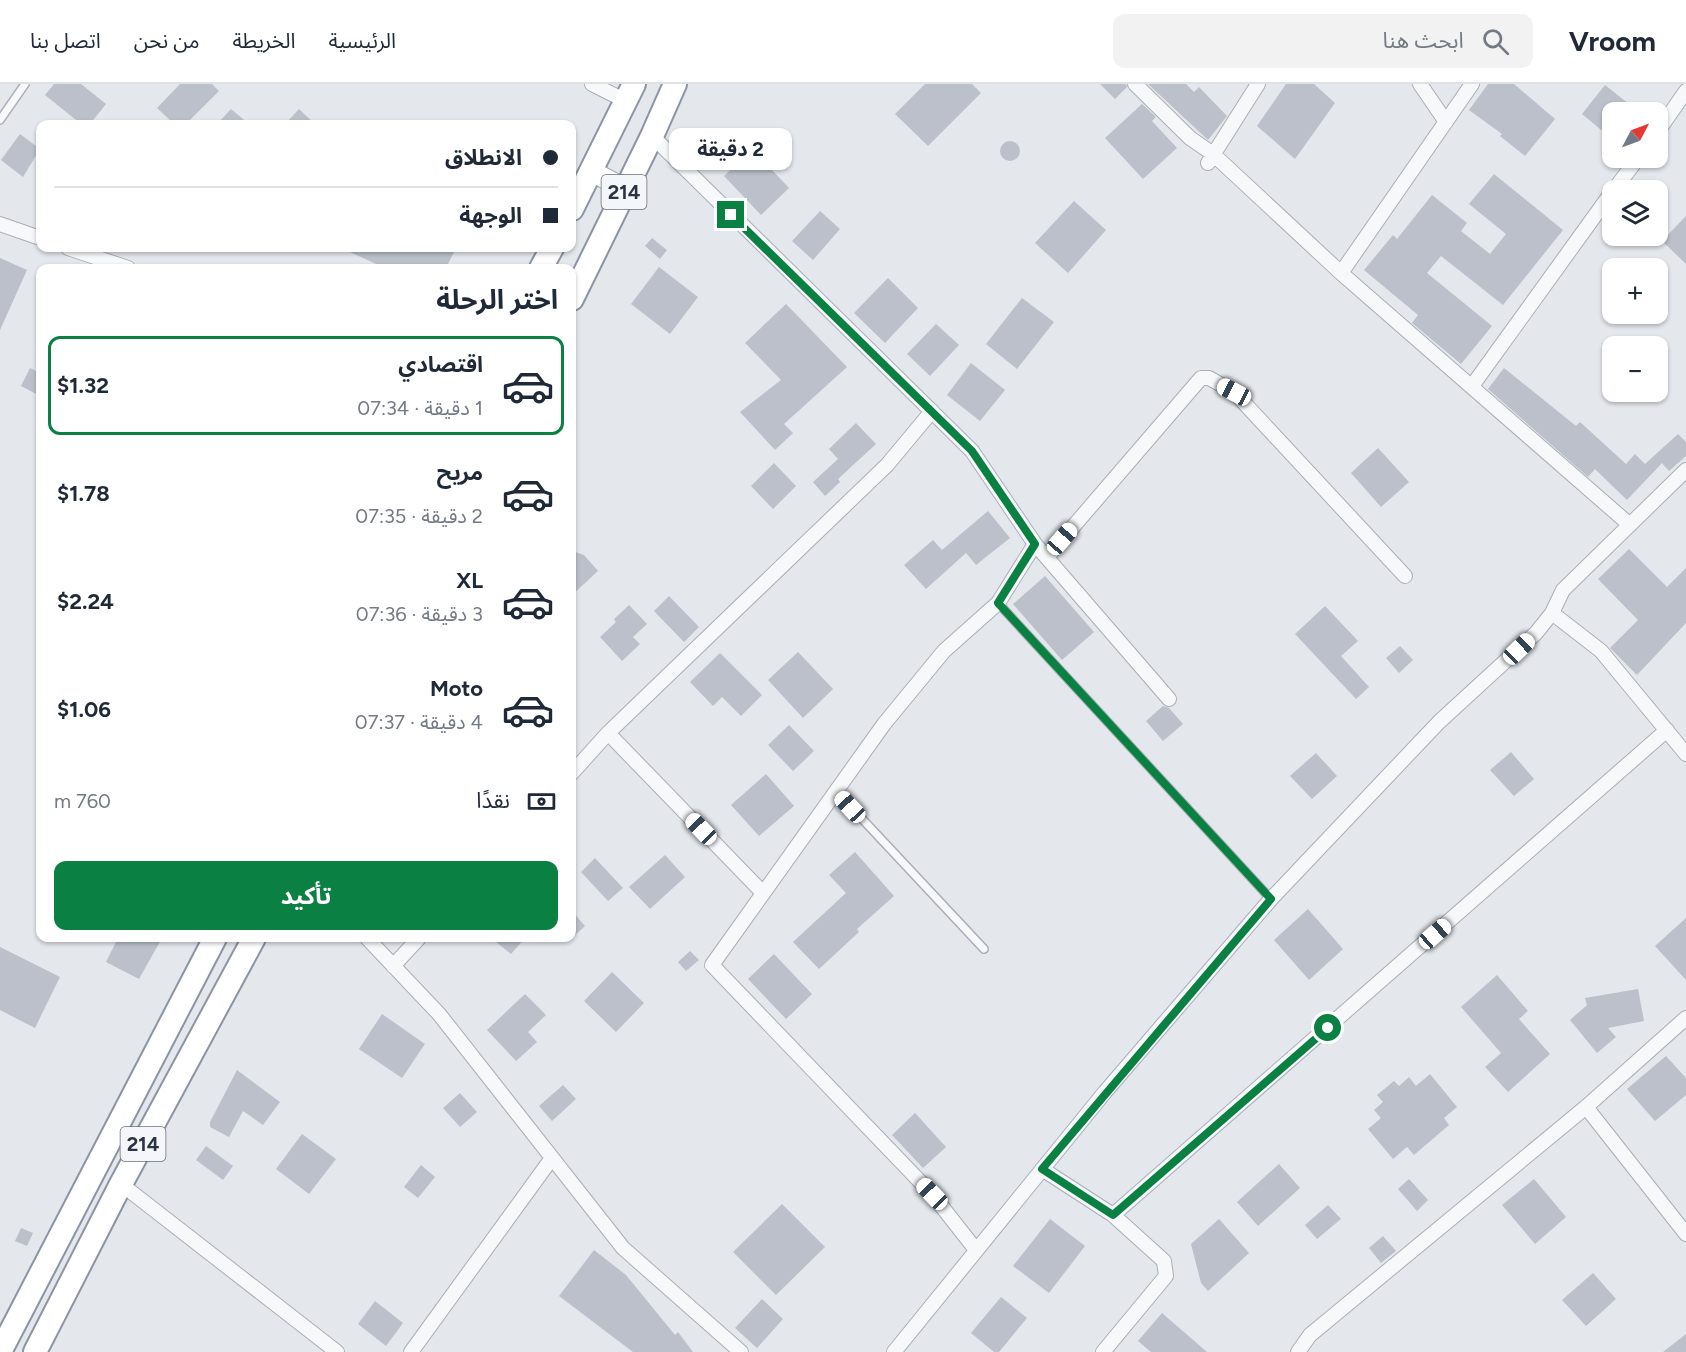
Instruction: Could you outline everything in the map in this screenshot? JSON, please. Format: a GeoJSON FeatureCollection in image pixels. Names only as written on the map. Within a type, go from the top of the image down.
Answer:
{"type":"FeatureCollection","features":[{"type":"Feature","properties":{"kind":"highway","name":"214"},"geometry":{"type":"LineString","coordinates":[[576,291],[675,84]]}},
{"type":"Feature","properties":{"kind":"highway","name":"214"},"geometry":{"type":"LineString","coordinates":[[576,201],[630,92]]}},
{"type":"Feature","properties":{"kind":"highway","name":"214"},"geometry":{"type":"LineString","coordinates":[[0,1352],[7,1326],[213,942]]}},
{"type":"Feature","properties":{"kind":"highway","name":"214"},"geometry":{"type":"LineString","coordinates":[[40,1350],[121,1184],[252,942]]}},
{"type":"Feature","properties":{"kind":"main road"},"geometry":{"type":"LineString","coordinates":[[591,171],[626,189]]}},
{"type":"Feature","properties":{"kind":"street"},"geometry":{"type":"LineString","coordinates":[[592,84],[630,92]]}},
{"type":"Feature","properties":{"kind":"street"},"geometry":{"type":"LineString","coordinates":[[1135,84],[1211,159],[1630,525]]}},
{"type":"Feature","properties":{"kind":"street"},"geometry":{"type":"LineString","coordinates":[[1211,159],[1258,84]]}},
{"type":"Feature","properties":{"kind":"street"},"geometry":{"type":"LineString","coordinates":[[1420,84],[1446,122]]}},
{"type":"Feature","properties":{"kind":"street"},"geometry":{"type":"LineString","coordinates":[[1341,273],[1472,84]]}},
{"type":"Feature","properties":{"kind":"street"},"geometry":{"type":"LineString","coordinates":[[1668,116],[1686,92]]}},
{"type":"Feature","properties":{"kind":"street"},"geometry":{"type":"LineString","coordinates":[[652,136],[762,247],[972,451],[1035,544],[1169,699]]}},
{"type":"Feature","properties":{"kind":"street"},"geometry":{"type":"LineString","coordinates":[[1621,180],[1630,168]]}},
{"type":"Feature","properties":{"kind":"street"},"geometry":{"type":"LineString","coordinates":[[1472,386],[1602,206]]}},
{"type":"Feature","properties":{"kind":"street"},"geometry":{"type":"LineString","coordinates":[[0,224],[36,237]]}},
{"type":"Feature","properties":{"kind":"street"},"geometry":{"type":"LineString","coordinates":[[80,252],[116,264]]}},
{"type":"Feature","properties":{"kind":"street"},"geometry":{"type":"LineString","coordinates":[[1047,557],[1201,378],[1209,378],[1234,392],[1405,576]]}},
{"type":"Feature","properties":{"kind":"street"},"geometry":{"type":"LineString","coordinates":[[576,769],[608,733],[887,465],[932,411]]}},
{"type":"Feature","properties":{"kind":"street"},"geometry":{"type":"LineString","coordinates":[[894,1352],[1042,1169],[1271,899],[1439,722],[1502,665],[1552,613],[1563,590],[1686,470]]}},
{"type":"Feature","properties":{"kind":"street"},"geometry":{"type":"LineString","coordinates":[[976,1250],[932,1194],[712,965],[884,724],[945,651],[998,603],[1035,544]]}},
{"type":"Feature","properties":{"kind":"street"},"geometry":{"type":"LineString","coordinates":[[1552,613],[1601,651],[1686,754]]}},
{"type":"Feature","properties":{"kind":"street"},"geometry":{"type":"LineString","coordinates":[[1113,1215],[1667,730]]}},
{"type":"Feature","properties":{"kind":"street"},"geometry":{"type":"LineString","coordinates":[[608,733],[763,893]]}},
{"type":"Feature","properties":{"kind":"street"},"geometry":{"type":"LineString","coordinates":[[371,942],[439,1014],[623,1248],[741,1352]]}},
{"type":"Feature","properties":{"kind":"street"},"geometry":{"type":"LineString","coordinates":[[393,966],[416,942]]}},
{"type":"Feature","properties":{"kind":"street"},"geometry":{"type":"LineString","coordinates":[[1298,1352],[1310,1335],[1586,1107],[1686,1018]]}},
{"type":"Feature","properties":{"kind":"street"},"geometry":{"type":"LineString","coordinates":[[1586,1107],[1686,1234]]}},
{"type":"Feature","properties":{"kind":"street"},"geometry":{"type":"LineString","coordinates":[[411,1352],[552,1158]]}},
{"type":"Feature","properties":{"kind":"street"},"geometry":{"type":"LineString","coordinates":[[1042,1169],[1113,1215],[1164,1261],[1167,1276],[1103,1352]]}},
{"type":"Feature","properties":{"kind":"street"},"geometry":{"type":"LineString","coordinates":[[121,1184],[337,1352]]}},
{"type":"Feature","properties":{"kind":"lane"},"geometry":{"type":"LineString","coordinates":[[0,120],[25,84]]}},
{"type":"Feature","properties":{"kind":"lane"},"geometry":{"type":"LineString","coordinates":[[998,603],[1271,899]]}},
{"type":"Feature","properties":{"kind":"lane"},"geometry":{"type":"LineString","coordinates":[[836,791],[984,950]]}},
{"type":"Feature","properties":{"kind":"building"},"geometry":{"type":"Polygon","coordinates":[[[54,84],[81,84],[106,104],[93,120],[76,120],[45,95],[54,84]]]}},
{"type":"Feature","properties":{"kind":"building"},"geometry":{"type":"Polygon","coordinates":[[[180,84],[212,84],[219,91],[190,120],[170,120],[157,108],[180,84]]]}},
{"type":"Feature","properties":{"kind":"building"},"geometry":{"type":"Polygon","coordinates":[[[925,84],[972,84],[981,93],[928,146],[895,114],[925,84]]]}},
{"type":"Feature","properties":{"kind":"building"},"geometry":{"type":"Polygon","coordinates":[[[1100,84],[1126,84],[1127,87],[1115,99],[1100,84]]]}},
{"type":"Feature","properties":{"kind":"building"},"geometry":{"type":"Polygon","coordinates":[[[1148,84],[1186,84],[1194,92],[1199,87],[1227,116],[1208,140],[1148,84]]]}},
{"type":"Feature","properties":{"kind":"building"},"geometry":{"type":"Polygon","coordinates":[[[1286,84],[1314,84],[1335,103],[1295,159],[1257,126],[1286,84]]]}},
{"type":"Feature","properties":{"kind":"building"},"geometry":{"type":"Polygon","coordinates":[[[1488,84],[1514,84],[1555,119],[1525,156],[1500,136],[1502,134],[1469,110],[1488,84]]]}},
{"type":"Feature","properties":{"kind":"building"},"geometry":{"type":"Polygon","coordinates":[[[1605,85],[1626,102],[1602,102],[1602,131],[1582,114],[1605,85]]]}},
{"type":"Feature","properties":{"kind":"building"},"geometry":{"type":"Polygon","coordinates":[[[1142,104],[1156,117],[1152,121],[1177,148],[1143,179],[1105,138],[1142,104]]]}},
{"type":"Feature","properties":{"kind":"building"},"geometry":{"type":"Polygon","coordinates":[[[231,109],[244,120],[221,120],[231,109]]]}},
{"type":"Feature","properties":{"kind":"building"},"geometry":{"type":"Polygon","coordinates":[[[299,109],[311,120],[289,120],[299,109]]]}},
{"type":"Feature","properties":{"kind":"building"},"geometry":{"type":"Polygon","coordinates":[[[20,134],[36,146],[36,156],[23,177],[1,160],[20,134]]]}},
{"type":"Feature","properties":{"kind":"building"},"geometry":{"type":"Polygon","coordinates":[[[1010,141],[1017,144],[1020,151],[1017,158],[1010,161],[1003,158],[1000,151],[1003,144],[1010,141]]]}},
{"type":"Feature","properties":{"kind":"building"},"geometry":{"type":"Polygon","coordinates":[[[752,149],[789,188],[761,215],[724,176],[752,149]]]}},
{"type":"Feature","properties":{"kind":"building"},"geometry":{"type":"Polygon","coordinates":[[[1494,174],[1563,230],[1503,305],[1441,256],[1427,273],[1492,326],[1461,364],[1412,323],[1418,315],[1364,270],[1393,235],[1397,239],[1432,195],[1467,223],[1461,231],[1490,254],[1506,234],[1469,204],[1494,174]]]}},
{"type":"Feature","properties":{"kind":"building"},"geometry":{"type":"Polygon","coordinates":[[[1074,201],[1106,230],[1068,273],[1035,243],[1074,201]]]}},
{"type":"Feature","properties":{"kind":"building"},"geometry":{"type":"Polygon","coordinates":[[[820,211],[840,229],[813,260],[792,241],[820,211]]]}},
{"type":"Feature","properties":{"kind":"building"},"geometry":{"type":"Polygon","coordinates":[[[1686,216],[1686,264],[1667,246],[1668,235],[1686,216]]]}},
{"type":"Feature","properties":{"kind":"building"},"geometry":{"type":"Polygon","coordinates":[[[652,238],[667,250],[660,259],[645,246],[652,238]]]}},
{"type":"Feature","properties":{"kind":"building"},"geometry":{"type":"Polygon","coordinates":[[[350,252],[454,252],[448,264],[376,264],[350,252]]]}},
{"type":"Feature","properties":{"kind":"building"},"geometry":{"type":"Polygon","coordinates":[[[0,258],[27,270],[0,330],[0,258]]]}},
{"type":"Feature","properties":{"kind":"building"},"geometry":{"type":"Polygon","coordinates":[[[659,267],[698,297],[670,334],[631,304],[659,267]]]}},
{"type":"Feature","properties":{"kind":"building"},"geometry":{"type":"Polygon","coordinates":[[[888,278],[918,308],[885,343],[854,313],[888,278]]]}},
{"type":"Feature","properties":{"kind":"building"},"geometry":{"type":"Polygon","coordinates":[[[1022,298],[1054,322],[1017,369],[986,344],[1022,298]]]}},
{"type":"Feature","properties":{"kind":"building"},"geometry":{"type":"Polygon","coordinates":[[[786,304],[847,367],[784,424],[793,433],[775,450],[740,412],[781,380],[745,343],[786,304]]]}},
{"type":"Feature","properties":{"kind":"building"},"geometry":{"type":"Polygon","coordinates":[[[936,324],[959,345],[930,376],[907,354],[936,324]]]}},
{"type":"Feature","properties":{"kind":"building"},"geometry":{"type":"Polygon","coordinates":[[[971,363],[1005,390],[980,421],[947,395],[971,363]]]}},
{"type":"Feature","properties":{"kind":"building"},"geometry":{"type":"Polygon","coordinates":[[[30,368],[36,371],[36,394],[21,386],[30,368]]]}},
{"type":"Feature","properties":{"kind":"building"},"geometry":{"type":"Polygon","coordinates":[[[1504,368],[1576,426],[1580,422],[1626,464],[1635,454],[1645,464],[1678,434],[1686,442],[1686,456],[1669,471],[1662,463],[1627,500],[1595,469],[1588,477],[1488,389],[1504,368]]]}},
{"type":"Feature","properties":{"kind":"building"},"geometry":{"type":"Polygon","coordinates":[[[856,423],[876,444],[838,479],[840,482],[825,496],[813,482],[838,459],[829,449],[856,423]]]}},
{"type":"Feature","properties":{"kind":"building"},"geometry":{"type":"Polygon","coordinates":[[[1378,448],[1409,482],[1381,507],[1351,473],[1378,448]]]}},
{"type":"Feature","properties":{"kind":"building"},"geometry":{"type":"Polygon","coordinates":[[[774,463],[796,486],[773,509],[751,486],[774,463]]]}},
{"type":"Feature","properties":{"kind":"building"},"geometry":{"type":"Polygon","coordinates":[[[988,511],[1010,538],[976,565],[966,553],[926,589],[904,565],[933,540],[942,550],[988,511]]]}},
{"type":"Feature","properties":{"kind":"building"},"geometry":{"type":"Polygon","coordinates":[[[1629,549],[1667,587],[1686,568],[1686,623],[1637,675],[1610,648],[1638,620],[1598,579],[1629,549]]]}},
{"type":"Feature","properties":{"kind":"building"},"geometry":{"type":"Polygon","coordinates":[[[576,552],[584,555],[598,571],[576,591],[576,552]]]}},
{"type":"Feature","properties":{"kind":"building"},"geometry":{"type":"Polygon","coordinates":[[[1045,576],[1094,632],[1062,660],[1013,604],[1045,576]]]}},
{"type":"Feature","properties":{"kind":"building"},"geometry":{"type":"Polygon","coordinates":[[[669,596],[699,627],[684,642],[654,611],[669,596]]]}},
{"type":"Feature","properties":{"kind":"building"},"geometry":{"type":"Polygon","coordinates":[[[629,605],[647,624],[633,637],[640,644],[622,661],[600,637],[629,605]]]}},
{"type":"Feature","properties":{"kind":"building"},"geometry":{"type":"Polygon","coordinates":[[[1325,606],[1358,641],[1341,656],[1369,687],[1356,699],[1295,634],[1325,606]]]}},
{"type":"Feature","properties":{"kind":"building"},"geometry":{"type":"Polygon","coordinates":[[[1400,646],[1413,660],[1399,673],[1386,658],[1400,646]]]}},
{"type":"Feature","properties":{"kind":"building"},"geometry":{"type":"Polygon","coordinates":[[[798,652],[833,689],[803,718],[768,680],[798,652]]]}},
{"type":"Feature","properties":{"kind":"building"},"geometry":{"type":"Polygon","coordinates":[[[720,653],[762,695],[741,716],[722,697],[713,706],[690,682],[720,653]]]}},
{"type":"Feature","properties":{"kind":"building"},"geometry":{"type":"Polygon","coordinates":[[[1163,706],[1169,708],[1183,724],[1163,741],[1146,721],[1163,706]]]}},
{"type":"Feature","properties":{"kind":"building"},"geometry":{"type":"Polygon","coordinates":[[[789,725],[814,751],[793,771],[768,745],[789,725]]]}},
{"type":"Feature","properties":{"kind":"building"},"geometry":{"type":"Polygon","coordinates":[[[1511,752],[1534,779],[1514,796],[1490,770],[1511,752]]]}},
{"type":"Feature","properties":{"kind":"building"},"geometry":{"type":"Polygon","coordinates":[[[1316,753],[1337,776],[1312,799],[1290,776],[1316,753]]]}},
{"type":"Feature","properties":{"kind":"building"},"geometry":{"type":"Polygon","coordinates":[[[766,774],[794,806],[759,836],[731,805],[766,774]]]}},
{"type":"Feature","properties":{"kind":"building"},"geometry":{"type":"Polygon","coordinates":[[[855,852],[894,896],[857,929],[859,932],[819,969],[793,942],[846,893],[829,875],[855,852]]]}},
{"type":"Feature","properties":{"kind":"building"},"geometry":{"type":"Polygon","coordinates":[[[665,855],[685,877],[650,909],[629,887],[665,855]]]}},
{"type":"Feature","properties":{"kind":"building"},"geometry":{"type":"Polygon","coordinates":[[[595,858],[623,888],[608,901],[581,872],[595,858]]]}},
{"type":"Feature","properties":{"kind":"building"},"geometry":{"type":"Polygon","coordinates":[[[1308,909],[1343,949],[1309,980],[1274,940],[1308,909]]]}},
{"type":"Feature","properties":{"kind":"building"},"geometry":{"type":"Polygon","coordinates":[[[576,916],[585,926],[576,934],[576,916]]]}},
{"type":"Feature","properties":{"kind":"building"},"geometry":{"type":"Polygon","coordinates":[[[1686,918],[1686,980],[1655,946],[1686,918]]]}},
{"type":"Feature","properties":{"kind":"building"},"geometry":{"type":"Polygon","coordinates":[[[116,942],[160,942],[139,979],[106,962],[116,942]]]}},
{"type":"Feature","properties":{"kind":"building"},"geometry":{"type":"Polygon","coordinates":[[[496,942],[522,942],[511,954],[496,942]]]}},
{"type":"Feature","properties":{"kind":"building"},"geometry":{"type":"Polygon","coordinates":[[[0,947],[60,977],[35,1028],[0,1010],[0,947]]]}},
{"type":"Feature","properties":{"kind":"building"},"geometry":{"type":"Polygon","coordinates":[[[690,951],[699,960],[686,971],[678,962],[690,951]]]}},
{"type":"Feature","properties":{"kind":"building"},"geometry":{"type":"Polygon","coordinates":[[[774,954],[812,994],[786,1019],[748,979],[774,954]]]}},
{"type":"Feature","properties":{"kind":"building"},"geometry":{"type":"Polygon","coordinates":[[[612,972],[644,1003],[616,1032],[584,1001],[612,972]]]}},
{"type":"Feature","properties":{"kind":"building"},"geometry":{"type":"Polygon","coordinates":[[[1497,975],[1528,1011],[1519,1019],[1550,1054],[1508,1092],[1485,1067],[1501,1053],[1461,1007],[1497,975]]]}},
{"type":"Feature","properties":{"kind":"building"},"geometry":{"type":"Polygon","coordinates":[[[1638,989],[1644,1021],[1608,1028],[1616,1037],[1597,1053],[1570,1020],[1587,1005],[1585,998],[1638,989]]]}},
{"type":"Feature","properties":{"kind":"building"},"geometry":{"type":"Polygon","coordinates":[[[525,994],[546,1015],[528,1032],[537,1042],[516,1061],[487,1030],[525,994]]]}},
{"type":"Feature","properties":{"kind":"building"},"geometry":{"type":"Polygon","coordinates":[[[382,1014],[425,1044],[402,1078],[359,1049],[382,1014]]]}},
{"type":"Feature","properties":{"kind":"building"},"geometry":{"type":"Polygon","coordinates":[[[1666,1056],[1686,1078],[1686,1095],[1655,1121],[1627,1089],[1666,1056]]]}},
{"type":"Feature","properties":{"kind":"building"},"geometry":{"type":"Polygon","coordinates":[[[237,1070],[280,1102],[263,1125],[243,1111],[229,1137],[210,1127],[210,1122],[237,1070]]]}},
{"type":"Feature","properties":{"kind":"building"},"geometry":{"type":"Polygon","coordinates":[[[1430,1074],[1457,1107],[1444,1118],[1449,1125],[1414,1155],[1407,1147],[1393,1159],[1368,1129],[1381,1118],[1374,1110],[1383,1102],[1377,1095],[1394,1081],[1399,1086],[1409,1077],[1416,1086],[1430,1074]]]}},
{"type":"Feature","properties":{"kind":"building"},"geometry":{"type":"Polygon","coordinates":[[[563,1085],[576,1099],[552,1121],[539,1106],[563,1085]]]}},
{"type":"Feature","properties":{"kind":"building"},"geometry":{"type":"Polygon","coordinates":[[[460,1093],[477,1112],[460,1127],[443,1108],[460,1093]]]}},
{"type":"Feature","properties":{"kind":"building"},"geometry":{"type":"Polygon","coordinates":[[[915,1113],[946,1147],[923,1168],[892,1135],[915,1113]]]}},
{"type":"Feature","properties":{"kind":"building"},"geometry":{"type":"Polygon","coordinates":[[[302,1134],[336,1159],[309,1194],[276,1169],[302,1134]]]}},
{"type":"Feature","properties":{"kind":"building"},"geometry":{"type":"Polygon","coordinates":[[[206,1146],[233,1166],[223,1180],[196,1160],[206,1146]]]}},
{"type":"Feature","properties":{"kind":"building"},"geometry":{"type":"Polygon","coordinates":[[[1279,1164],[1300,1188],[1258,1226],[1237,1202],[1279,1164]]]}},
{"type":"Feature","properties":{"kind":"building"},"geometry":{"type":"Polygon","coordinates":[[[421,1165],[435,1177],[418,1198],[404,1187],[421,1165]]]}},
{"type":"Feature","properties":{"kind":"building"},"geometry":{"type":"Polygon","coordinates":[[[1409,1179],[1428,1200],[1417,1211],[1398,1189],[1409,1179]]]}},
{"type":"Feature","properties":{"kind":"building"},"geometry":{"type":"Polygon","coordinates":[[[1534,1179],[1566,1217],[1535,1244],[1502,1205],[1534,1179]]]}},
{"type":"Feature","properties":{"kind":"building"},"geometry":{"type":"Polygon","coordinates":[[[782,1204],[825,1247],[776,1295],[733,1252],[782,1204]]]}},
{"type":"Feature","properties":{"kind":"building"},"geometry":{"type":"Polygon","coordinates":[[[1328,1205],[1341,1219],[1317,1239],[1305,1225],[1328,1205]]]}},
{"type":"Feature","properties":{"kind":"building"},"geometry":{"type":"Polygon","coordinates":[[[1050,1219],[1085,1246],[1049,1293],[1013,1266],[1050,1219]]]}},
{"type":"Feature","properties":{"kind":"building"},"geometry":{"type":"Polygon","coordinates":[[[1219,1219],[1249,1253],[1208,1291],[1201,1283],[1191,1244],[1219,1219]]]}},
{"type":"Feature","properties":{"kind":"building"},"geometry":{"type":"Polygon","coordinates":[[[21,1228],[33,1233],[27,1246],[15,1241],[21,1228]]]}},
{"type":"Feature","properties":{"kind":"building"},"geometry":{"type":"Polygon","coordinates":[[[1383,1236],[1396,1251],[1381,1263],[1369,1248],[1383,1236]]]}},
{"type":"Feature","properties":{"kind":"building"},"geometry":{"type":"Polygon","coordinates":[[[594,1250],[626,1275],[675,1335],[678,1332],[693,1352],[633,1352],[559,1296],[594,1250]]]}},
{"type":"Feature","properties":{"kind":"building"},"geometry":{"type":"Polygon","coordinates":[[[1593,1273],[1616,1299],[1586,1326],[1562,1300],[1593,1273]]]}},
{"type":"Feature","properties":{"kind":"building"},"geometry":{"type":"Polygon","coordinates":[[[1001,1297],[1027,1318],[999,1352],[994,1352],[971,1333],[1001,1297]]]}},
{"type":"Feature","properties":{"kind":"building"},"geometry":{"type":"Polygon","coordinates":[[[762,1299],[783,1319],[757,1348],[735,1328],[762,1299]]]}},
{"type":"Feature","properties":{"kind":"building"},"geometry":{"type":"Polygon","coordinates":[[[375,1301],[403,1323],[386,1346],[358,1324],[375,1301]]]}},
{"type":"Feature","properties":{"kind":"building"},"geometry":{"type":"Polygon","coordinates":[[[1162,1313],[1207,1352],[1151,1352],[1138,1341],[1162,1313]]]}},
{"type":"Feature","properties":{"kind":"building"},"geometry":{"type":"Polygon","coordinates":[[[1686,1334],[1686,1352],[1663,1352],[1686,1334]]]}},
{"type":"Feature","properties":{"kind":"route"},"geometry":{"type":"LineString","coordinates":[[731,215],[972,451],[1035,544],[998,603],[1271,899],[1042,1169],[1113,1215],[1328,1028]]}}]}
